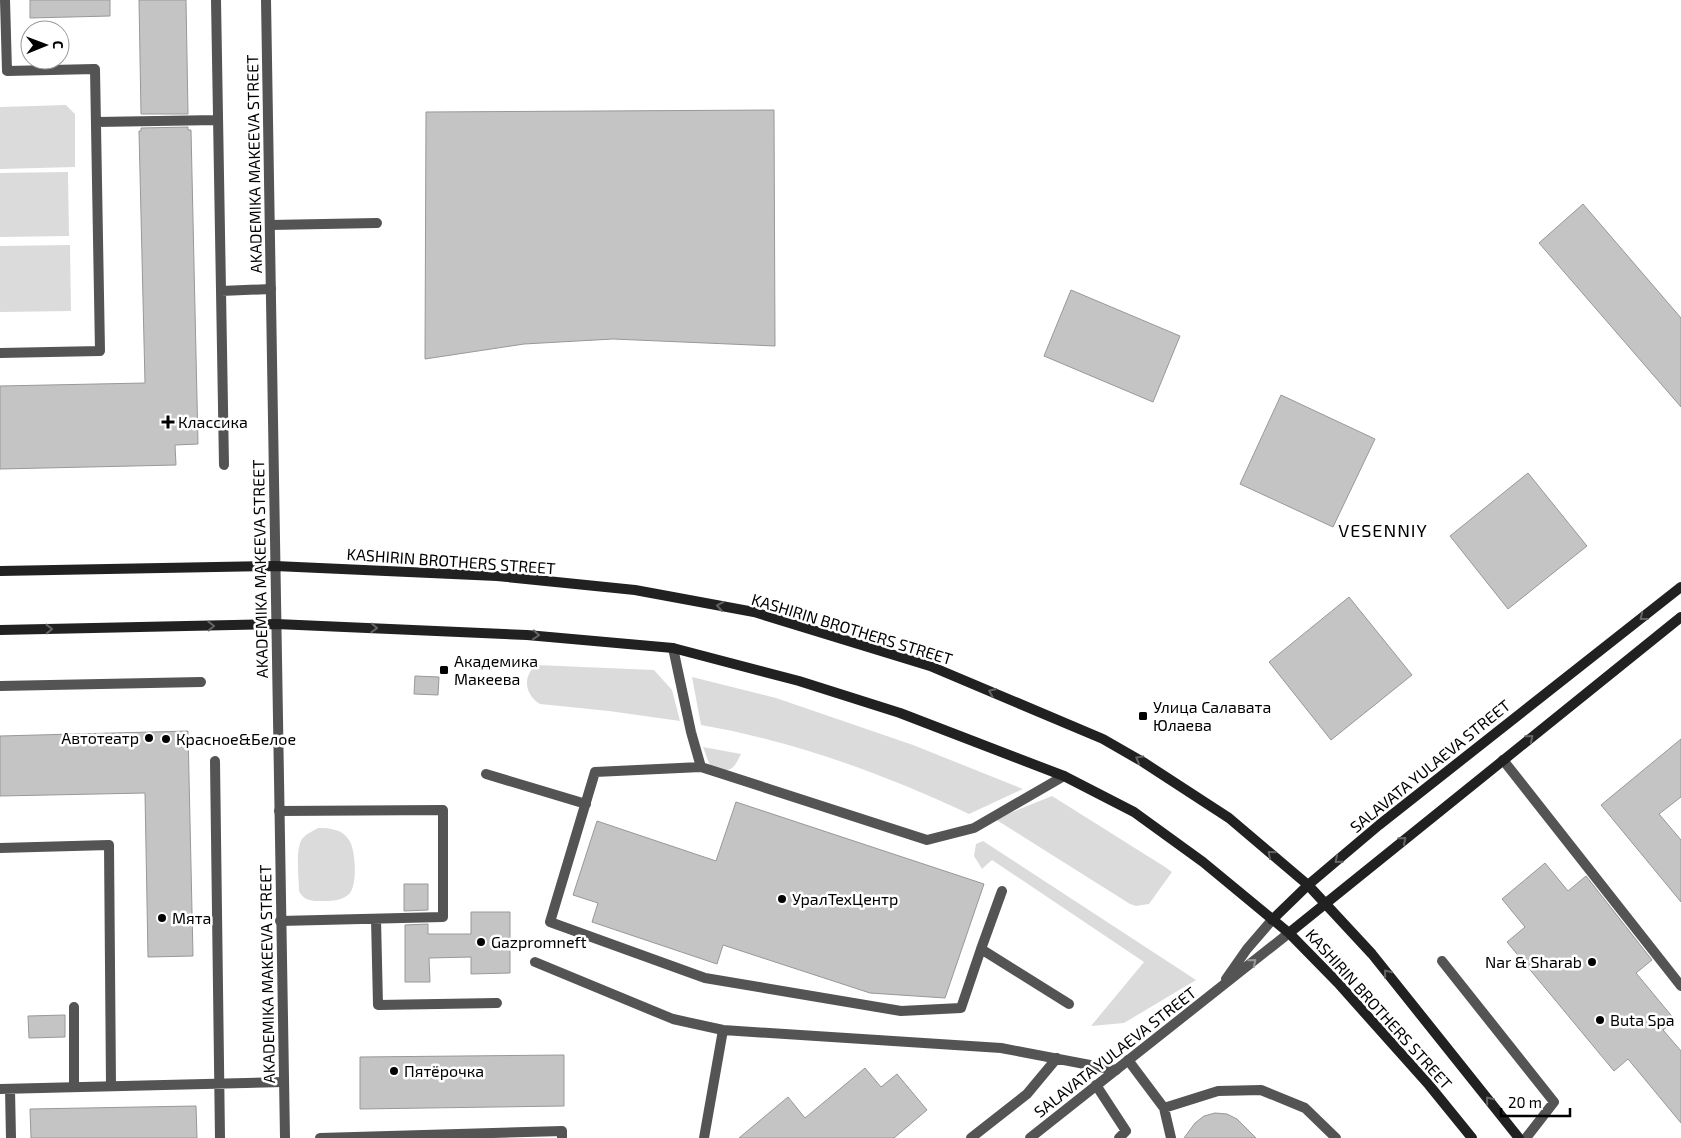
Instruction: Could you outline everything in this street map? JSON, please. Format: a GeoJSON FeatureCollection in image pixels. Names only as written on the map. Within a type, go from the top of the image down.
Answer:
{"type":"FeatureCollection","features":[{"type":"Feature","properties":{"kind":"main road","name":"KASHIRIN BROTHERS STREET"},"geometry":{"type":"LineString","coordinates":[[0,571],[275,566],[498,576],[635,590],[754,612],[920,663],[1103,739],[1135,757],[1229,818],[1308,885],[1372,954],[1519,1138]]}},
{"type":"Feature","properties":{"kind":"main road","name":"SALAVATA YULAEVA STREET"},"geometry":{"type":"LineString","coordinates":[[1272,920],[1308,885],[1378,826],[1681,587]]}},
{"type":"Feature","properties":{"kind":"main road","name":"SALAVATA YULAEVA STREET"},"geometry":{"type":"LineString","coordinates":[[1288,933],[1681,617]]}},
{"type":"Feature","properties":{"kind":"main road","name":"KASHIRIN BROTHERS STREET"},"geometry":{"type":"LineString","coordinates":[[0,630],[276,624],[527,635],[673,648],[799,681],[900,713],[1064,776],[1134,812],[1202,862],[1288,933],[1338,982],[1405,1057],[1472,1138]]}},
{"type":"Feature","properties":{"kind":"street"},"geometry":{"type":"LineString","coordinates":[[0,353],[100,351],[96,69],[7,71],[5,0]]}},
{"type":"Feature","properties":{"kind":"street"},"geometry":{"type":"LineString","coordinates":[[216,0],[224,465]]}},
{"type":"Feature","properties":{"kind":"street","name":"AKADEMIKA MAKEEVA STREET"},"geometry":{"type":"LineString","coordinates":[[266,0],[285,1138]]}},
{"type":"Feature","properties":{"kind":"street"},"geometry":{"type":"LineString","coordinates":[[96,122],[218,120]]}},
{"type":"Feature","properties":{"kind":"street"},"geometry":{"type":"LineString","coordinates":[[270,225],[377,224]]}},
{"type":"Feature","properties":{"kind":"street"},"geometry":{"type":"LineString","coordinates":[[221,291],[271,290]]}},
{"type":"Feature","properties":{"kind":"street"},"geometry":{"type":"LineString","coordinates":[[673,648],[691,732],[701,767]]}},
{"type":"Feature","properties":{"kind":"street"},"geometry":{"type":"LineString","coordinates":[[0,686],[201,682]]}},
{"type":"Feature","properties":{"kind":"street"},"geometry":{"type":"LineString","coordinates":[[1503,760],[1681,986]]}},
{"type":"Feature","properties":{"kind":"street"},"geometry":{"type":"LineString","coordinates":[[215,761],[220,1138]]}},
{"type":"Feature","properties":{"kind":"street"},"geometry":{"type":"LineString","coordinates":[[1002,891],[961,1008],[901,1012],[705,978],[550,922],[596,772],[701,767],[927,840],[974,828],[1064,776]]}},
{"type":"Feature","properties":{"kind":"street"},"geometry":{"type":"LineString","coordinates":[[486,774],[586,804]]}},
{"type":"Feature","properties":{"kind":"street"},"geometry":{"type":"LineString","coordinates":[[279,811],[443,810],[443,918],[280,920]]}},
{"type":"Feature","properties":{"kind":"street"},"geometry":{"type":"LineString","coordinates":[[0,848],[109,845],[111,1086]]}},
{"type":"Feature","properties":{"kind":"street"},"geometry":{"type":"LineString","coordinates":[[376,919],[378,1005],[497,1003]]}},
{"type":"Feature","properties":{"kind":"street","name":"SALAVATA YULAEVA STREET"},"geometry":{"type":"LineString","coordinates":[[1218,990],[1247,949],[1272,920]]}},
{"type":"Feature","properties":{"kind":"street","name":"SALAVATA YULAEVA STREET"},"geometry":{"type":"LineString","coordinates":[[1030,1138],[1288,933]]}},
{"type":"Feature","properties":{"kind":"street"},"geometry":{"type":"LineString","coordinates":[[981,948],[1069,1004]]}},
{"type":"Feature","properties":{"kind":"street"},"geometry":{"type":"LineString","coordinates":[[1442,961],[1554,1102],[1526,1138]]}},
{"type":"Feature","properties":{"kind":"street"},"geometry":{"type":"LineString","coordinates":[[535,962],[673,1019],[723,1030],[1001,1048],[1116,1070]]}},
{"type":"Feature","properties":{"kind":"street"},"geometry":{"type":"LineString","coordinates":[[74,1007],[74,1087]]}},
{"type":"Feature","properties":{"kind":"street"},"geometry":{"type":"LineString","coordinates":[[704,1138],[723,1030]]}},
{"type":"Feature","properties":{"kind":"street"},"geometry":{"type":"LineString","coordinates":[[971,1138],[1027,1094],[1057,1058]]}},
{"type":"Feature","properties":{"kind":"street"},"geometry":{"type":"LineString","coordinates":[[1128,1060],[1164,1108],[1172,1138]]}},
{"type":"Feature","properties":{"kind":"street"},"geometry":{"type":"LineString","coordinates":[[11,1138],[5,1089],[283,1082]]}},
{"type":"Feature","properties":{"kind":"street"},"geometry":{"type":"LineString","coordinates":[[1096,1086],[1126,1131],[1118,1138]]}},
{"type":"Feature","properties":{"kind":"street"},"geometry":{"type":"LineString","coordinates":[[1164,1108],[1218,1090],[1261,1090],[1305,1108],[1336,1138]]}},
{"type":"Feature","properties":{"kind":"street"},"geometry":{"type":"LineString","coordinates":[[320,1138],[503,1135],[562,1131],[562,1138]]}},
{"type":"Feature","properties":{"kind":"shaded area"},"geometry":{"type":"Polygon","coordinates":[[[66,105],[75,114],[75,167],[0,169],[0,107],[66,105]]]}},
{"type":"Feature","properties":{"kind":"shaded area"},"geometry":{"type":"Polygon","coordinates":[[[68,172],[69,236],[0,237],[0,173],[68,172]]]}},
{"type":"Feature","properties":{"kind":"shaded area"},"geometry":{"type":"Polygon","coordinates":[[[70,245],[71,311],[0,312],[0,246],[70,245]]]}},
{"type":"Feature","properties":{"kind":"shaded area"},"geometry":{"type":"Polygon","coordinates":[[[536,665],[654,670],[672,690],[680,721],[540,704],[531,696],[527,686],[529,675],[536,665]]]}},
{"type":"Feature","properties":{"kind":"shaded area"},"geometry":{"type":"Polygon","coordinates":[[[692,677],[776,698],[913,745],[1023,789],[969,814],[904,785],[838,760],[770,740],[701,725],[692,677]]]}},
{"type":"Feature","properties":{"kind":"shaded area"},"geometry":{"type":"Polygon","coordinates":[[[703,747],[741,754],[737,763],[732,768],[716,771],[709,763],[703,747]]]}},
{"type":"Feature","properties":{"kind":"shaded area"},"geometry":{"type":"Polygon","coordinates":[[[1052,796],[1172,872],[1149,904],[1136,906],[1130,904],[995,819],[1052,796]]]}},
{"type":"Feature","properties":{"kind":"shaded area"},"geometry":{"type":"Polygon","coordinates":[[[318,828],[331,829],[343,833],[349,840],[353,852],[355,877],[351,891],[345,897],[337,900],[309,900],[304,898],[299,891],[298,857],[300,844],[305,836],[318,828]]]}},
{"type":"Feature","properties":{"kind":"shaded area"},"geometry":{"type":"Polygon","coordinates":[[[983,841],[1196,980],[1124,1023],[1091,1026],[1144,962],[992,860],[982,869],[974,856],[976,844],[983,841]]]}},
{"type":"Feature","properties":{"kind":"building"},"geometry":{"type":"Polygon","coordinates":[[[30,0],[110,0],[110,16],[30,18],[30,0]]]}},
{"type":"Feature","properties":{"kind":"building"},"geometry":{"type":"Polygon","coordinates":[[[139,0],[186,0],[188,114],[141,114],[139,0]]]}},
{"type":"Feature","properties":{"kind":"building"},"geometry":{"type":"Polygon","coordinates":[[[774,110],[775,346],[613,339],[524,344],[425,359],[426,112],[774,110]]]}},
{"type":"Feature","properties":{"kind":"building"},"geometry":{"type":"Polygon","coordinates":[[[188,127],[188,130],[191,130],[198,444],[175,445],[176,465],[0,469],[0,386],[145,383],[139,131],[141,131],[141,128],[188,127]]]}},
{"type":"Feature","properties":{"kind":"building"},"geometry":{"type":"Polygon","coordinates":[[[1583,204],[1681,318],[1681,407],[1539,243],[1583,204]]]}},
{"type":"Feature","properties":{"kind":"building"},"geometry":{"type":"Polygon","coordinates":[[[1071,290],[1180,336],[1153,402],[1044,356],[1071,290]]]}},
{"type":"Feature","properties":{"kind":"building"},"geometry":{"type":"Polygon","coordinates":[[[1281,395],[1375,439],[1333,527],[1240,484],[1281,395]]]}},
{"type":"Feature","properties":{"kind":"building"},"geometry":{"type":"Polygon","coordinates":[[[1528,473],[1587,546],[1508,609],[1450,536],[1528,473]]]}},
{"type":"Feature","properties":{"kind":"building"},"geometry":{"type":"Polygon","coordinates":[[[1349,597],[1412,675],[1331,740],[1269,662],[1349,597]]]}},
{"type":"Feature","properties":{"kind":"building"},"geometry":{"type":"Polygon","coordinates":[[[415,676],[439,677],[438,695],[414,694],[415,676]]]}},
{"type":"Feature","properties":{"kind":"building"},"geometry":{"type":"Polygon","coordinates":[[[188,731],[193,956],[148,957],[145,793],[0,796],[0,736],[188,731]]]}},
{"type":"Feature","properties":{"kind":"building"},"geometry":{"type":"Polygon","coordinates":[[[1681,739],[1681,797],[1659,814],[1681,840],[1681,902],[1601,805],[1681,739]]]}},
{"type":"Feature","properties":{"kind":"building","name":"УралТехЦентр"},"geometry":{"type":"Polygon","coordinates":[[[736,802],[984,884],[945,998],[870,993],[723,945],[717,964],[592,922],[598,903],[573,895],[597,821],[716,861],[736,802]]]}},
{"type":"Feature","properties":{"kind":"building"},"geometry":{"type":"Polygon","coordinates":[[[1545,863],[1568,891],[1586,876],[1652,960],[1636,973],[1675,1020],[1663,1030],[1681,1051],[1681,1123],[1628,1059],[1614,1071],[1507,942],[1525,927],[1502,899],[1545,863]]]}},
{"type":"Feature","properties":{"kind":"building"},"geometry":{"type":"Polygon","coordinates":[[[404,884],[428,884],[428,910],[404,911],[404,884]]]}},
{"type":"Feature","properties":{"kind":"building"},"geometry":{"type":"Polygon","coordinates":[[[471,912],[510,912],[510,973],[471,974],[471,957],[429,958],[430,982],[405,982],[405,925],[428,924],[428,934],[471,934],[471,912]]]}},
{"type":"Feature","properties":{"kind":"building"},"geometry":{"type":"Polygon","coordinates":[[[65,1015],[65,1037],[29,1038],[28,1016],[65,1015]]]}},
{"type":"Feature","properties":{"kind":"building"},"geometry":{"type":"Polygon","coordinates":[[[564,1055],[564,1106],[360,1109],[360,1057],[564,1055]]]}},
{"type":"Feature","properties":{"kind":"building"},"geometry":{"type":"Polygon","coordinates":[[[865,1068],[881,1087],[897,1074],[927,1110],[894,1138],[739,1138],[788,1097],[805,1118],[865,1068]]]}},
{"type":"Feature","properties":{"kind":"building"},"geometry":{"type":"Polygon","coordinates":[[[196,1106],[197,1138],[31,1138],[30,1109],[196,1106]]]}},
{"type":"Feature","properties":{"kind":"building"},"geometry":{"type":"Polygon","coordinates":[[[1215,1113],[1227,1114],[1237,1119],[1256,1138],[1184,1138],[1195,1123],[1204,1116],[1215,1113]]]}},
{"type":"Feature","properties":{"kind":"place","name":"Классика"},"geometry":{"type":"Point","coordinates":[168,422]}},
{"type":"Feature","properties":{"kind":"place","name":"Академика Макеева"},"geometry":{"type":"Point","coordinates":[444,670]}},
{"type":"Feature","properties":{"kind":"place","name":"Улица Салавата Юлаева"},"geometry":{"type":"Point","coordinates":[1143,716]}},
{"type":"Feature","properties":{"kind":"place","name":"Автотеатр"},"geometry":{"type":"Point","coordinates":[149,738]}},
{"type":"Feature","properties":{"kind":"place","name":"Красное&Белое"},"geometry":{"type":"Point","coordinates":[166,739]}},
{"type":"Feature","properties":{"kind":"place","name":"УралТехЦентр"},"geometry":{"type":"Point","coordinates":[782,899]}},
{"type":"Feature","properties":{"kind":"place","name":"Мята"},"geometry":{"type":"Point","coordinates":[162,918]}},
{"type":"Feature","properties":{"kind":"place","name":"Gazpromneft"},"geometry":{"type":"Point","coordinates":[481,942]}},
{"type":"Feature","properties":{"kind":"place","name":"Nar & Sharab"},"geometry":{"type":"Point","coordinates":[1592,962]}},
{"type":"Feature","properties":{"kind":"place","name":"Buta Spa"},"geometry":{"type":"Point","coordinates":[1600,1020]}},
{"type":"Feature","properties":{"kind":"place","name":"Пятёрочка"},"geometry":{"type":"Point","coordinates":[394,1071]}},
{"type":"Feature","properties":{"kind":"district","name":"VESENNIY"},"geometry":{"type":"Point","coordinates":[1383,531]}}]}
